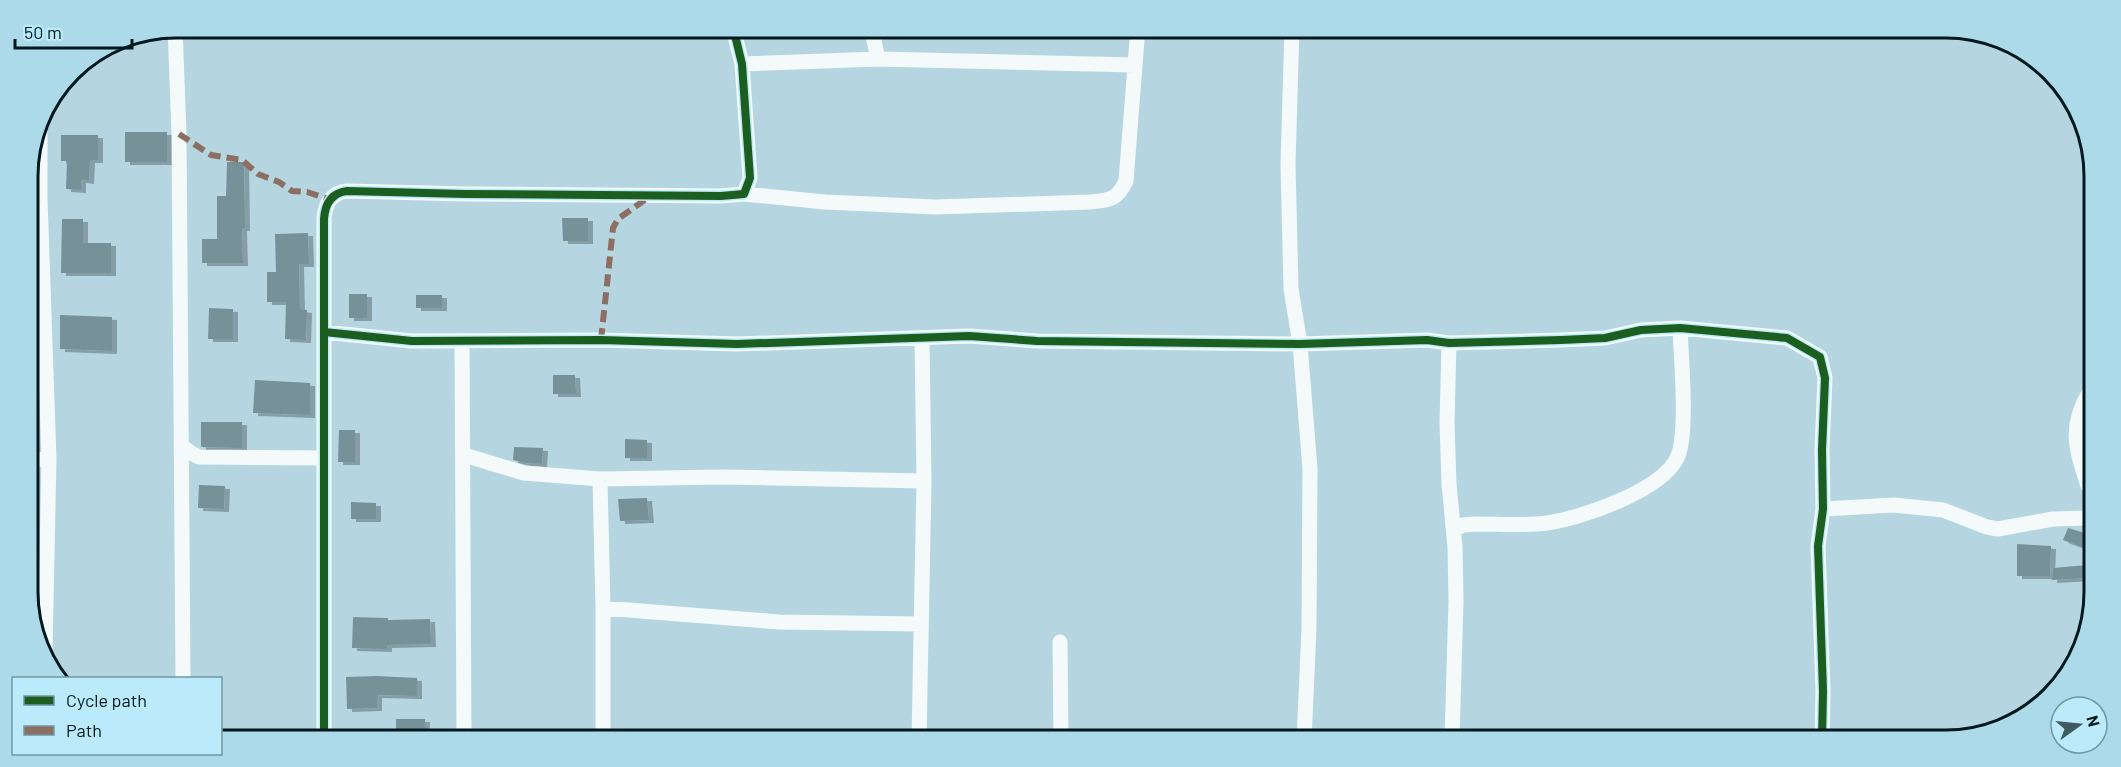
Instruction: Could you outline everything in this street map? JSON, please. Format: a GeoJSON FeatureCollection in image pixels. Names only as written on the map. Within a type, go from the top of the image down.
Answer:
{"type":"FeatureCollection","features":[{"type":"Feature","properties":{"kind":"street"},"geometry":{"type":"LineString","coordinates":[[171,38],[177,46]]}},
{"type":"Feature","properties":{"kind":"street"},"geometry":{"type":"LineString","coordinates":[[177,38],[183,446],[183,677]]}},
{"type":"Feature","properties":{"kind":"street"},"geometry":{"type":"LineString","coordinates":[[735,38],[741,64],[750,178],[744,194]]}},
{"type":"Feature","properties":{"kind":"street"},"geometry":{"type":"LineString","coordinates":[[873,38],[878,59]]}},
{"type":"Feature","properties":{"kind":"street"},"geometry":{"type":"LineString","coordinates":[[324,730],[324,210],[329,200],[339,192],[721,196],[744,194],[825,202],[936,207],[1090,202],[1113,198],[1121,191],[1126,181],[1137,38]]}},
{"type":"Feature","properties":{"kind":"street"},"geometry":{"type":"LineString","coordinates":[[1292,38],[1288,164],[1291,289],[1300,344],[1310,469],[1309,629],[1304,729]]}},
{"type":"Feature","properties":{"kind":"street"},"geometry":{"type":"LineString","coordinates":[[741,64],[878,59],[1135,65]]}},
{"type":"Feature","properties":{"kind":"street"},"geometry":{"type":"LineString","coordinates":[[40,155],[39,199],[49,459],[45,637]]}},
{"type":"Feature","properties":{"kind":"street"},"geometry":{"type":"LineString","coordinates":[[324,332],[412,341],[601,340],[737,344],[969,336],[1037,341],[1300,344],[1427,339],[1449,343],[1594,338],[1641,330],[1680,328],[1787,338],[1820,357],[1825,378],[1822,450],[1823,509],[1818,546],[1822,729]]}},
{"type":"Feature","properties":{"kind":"street"},"geometry":{"type":"LineString","coordinates":[[1454,530],[1463,525],[1474,524],[1544,524],[1559,521],[1630,496],[1653,484],[1670,468],[1678,454],[1682,424],[1680,328]]}},
{"type":"Feature","properties":{"kind":"street"},"geometry":{"type":"LineString","coordinates":[[920,730],[924,481],[922,338]]}},
{"type":"Feature","properties":{"kind":"street"},"geometry":{"type":"LineString","coordinates":[[462,341],[464,730]]}},
{"type":"Feature","properties":{"kind":"street"},"geometry":{"type":"LineString","coordinates":[[1449,343],[1447,423],[1456,601],[1452,729]]}},
{"type":"Feature","properties":{"kind":"street"},"geometry":{"type":"LineString","coordinates":[[2084,402],[2078,414],[2076,442],[2084,471]]}},
{"type":"Feature","properties":{"kind":"street"},"geometry":{"type":"LineString","coordinates":[[183,446],[191,453],[200,456],[324,458]]}},
{"type":"Feature","properties":{"kind":"street"},"geometry":{"type":"LineString","coordinates":[[464,455],[524,473],[600,480],[724,477],[924,481]]}},
{"type":"Feature","properties":{"kind":"street"},"geometry":{"type":"LineString","coordinates":[[38,460],[49,459]]}},
{"type":"Feature","properties":{"kind":"street"},"geometry":{"type":"LineString","coordinates":[[600,480],[603,730]]}},
{"type":"Feature","properties":{"kind":"street"},"geometry":{"type":"LineString","coordinates":[[1823,509],[1894,505],[1943,510],[1998,529],[2053,519],[2084,518]]}},
{"type":"Feature","properties":{"kind":"street"},"geometry":{"type":"LineString","coordinates":[[603,608],[779,622],[921,624]]}},
{"type":"Feature","properties":{"kind":"street"},"geometry":{"type":"LineString","coordinates":[[1060,642],[1061,730]]}},
{"type":"Feature","properties":{"kind":"building"},"geometry":{"type":"Polygon","coordinates":[[[125,132],[167,132],[167,162],[125,162],[125,132]]]}},
{"type":"Feature","properties":{"kind":"building"},"geometry":{"type":"Polygon","coordinates":[[[61,135],[98,135],[98,160],[90,160],[89,181],[81,180],[81,190],[66,189],[67,161],[61,161],[61,135]]]}},
{"type":"Feature","properties":{"kind":"building"},"geometry":{"type":"Polygon","coordinates":[[[227,162],[244,162],[243,263],[202,263],[202,239],[217,239],[217,196],[226,196],[227,162]]]}},
{"type":"Feature","properties":{"kind":"building"},"geometry":{"type":"Polygon","coordinates":[[[562,218],[588,218],[588,241],[563,241],[562,218]]]}},
{"type":"Feature","properties":{"kind":"building"},"geometry":{"type":"Polygon","coordinates":[[[62,219],[83,219],[83,243],[111,243],[111,273],[61,273],[62,219]]]}},
{"type":"Feature","properties":{"kind":"building"},"geometry":{"type":"Polygon","coordinates":[[[308,233],[309,264],[299,264],[300,309],[307,310],[306,340],[285,339],[286,302],[267,302],[267,272],[276,272],[275,234],[308,233]]]}},
{"type":"Feature","properties":{"kind":"building"},"geometry":{"type":"Polygon","coordinates":[[[349,294],[367,294],[367,318],[349,318],[349,294]]]}},
{"type":"Feature","properties":{"kind":"building"},"geometry":{"type":"Polygon","coordinates":[[[416,295],[442,295],[442,308],[416,308],[416,295]]]}},
{"type":"Feature","properties":{"kind":"building"},"geometry":{"type":"Polygon","coordinates":[[[209,308],[233,309],[233,339],[208,339],[209,308]]]}},
{"type":"Feature","properties":{"kind":"building"},"geometry":{"type":"Polygon","coordinates":[[[60,315],[112,317],[112,351],[60,349],[60,315]]]}},
{"type":"Feature","properties":{"kind":"building"},"geometry":{"type":"Polygon","coordinates":[[[553,375],[575,375],[576,394],[553,394],[553,375]]]}},
{"type":"Feature","properties":{"kind":"building"},"geometry":{"type":"Polygon","coordinates":[[[255,380],[310,383],[310,415],[253,413],[255,380]]]}},
{"type":"Feature","properties":{"kind":"building"},"geometry":{"type":"Polygon","coordinates":[[[201,422],[242,422],[242,448],[201,447],[201,422]]]}},
{"type":"Feature","properties":{"kind":"building"},"geometry":{"type":"Polygon","coordinates":[[[339,430],[355,430],[355,462],[338,462],[339,430]]]}},
{"type":"Feature","properties":{"kind":"building"},"geometry":{"type":"Polygon","coordinates":[[[625,439],[647,440],[647,458],[625,458],[625,439]]]}},
{"type":"Feature","properties":{"kind":"building"},"geometry":{"type":"Polygon","coordinates":[[[514,447],[543,448],[542,464],[513,460],[514,447]]]}},
{"type":"Feature","properties":{"kind":"building"},"geometry":{"type":"Polygon","coordinates":[[[199,485],[225,486],[224,509],[198,508],[199,485]]]}},
{"type":"Feature","properties":{"kind":"building"},"geometry":{"type":"Polygon","coordinates":[[[647,498],[649,520],[620,521],[618,499],[647,498]]]}},
{"type":"Feature","properties":{"kind":"building"},"geometry":{"type":"Polygon","coordinates":[[[351,502],[376,503],[376,519],[351,519],[351,502]]]}},
{"type":"Feature","properties":{"kind":"building"},"geometry":{"type":"Polygon","coordinates":[[[2068,528],[2084,533],[2084,548],[2063,540],[2068,528]]]}},
{"type":"Feature","properties":{"kind":"building"},"geometry":{"type":"Polygon","coordinates":[[[2017,544],[2051,546],[2050,576],[2017,576],[2017,544]]]}},
{"type":"Feature","properties":{"kind":"building"},"geometry":{"type":"Polygon","coordinates":[[[2084,565],[2084,578],[2052,580],[2053,568],[2084,565]]]}},
{"type":"Feature","properties":{"kind":"building"},"geometry":{"type":"Polygon","coordinates":[[[353,617],[388,618],[388,620],[430,619],[431,644],[387,645],[387,649],[352,648],[353,617]]]}},
{"type":"Feature","properties":{"kind":"building"},"geometry":{"type":"Polygon","coordinates":[[[346,677],[417,678],[417,696],[377,695],[377,708],[347,709],[346,677]]]}},
{"type":"Feature","properties":{"kind":"building"},"geometry":{"type":"Polygon","coordinates":[[[396,719],[425,719],[425,730],[396,730],[396,719]]]}},
{"type":"Feature","properties":{"kind":"marked path"},"geometry":{"type":"LineString","coordinates":[[179,134],[211,155],[242,160],[258,174],[279,182],[292,191],[307,192],[329,199]]}},
{"type":"Feature","properties":{"kind":"marked path"},"geometry":{"type":"LineString","coordinates":[[601,340],[613,228],[618,219],[650,196]]}},
{"type":"Feature","properties":{"kind":"cycle path"},"geometry":{"type":"LineString","coordinates":[[324,730],[324,219],[327,204],[337,194],[347,191],[721,196],[744,194],[750,178],[742,64],[736,38]]}},
{"type":"Feature","properties":{"kind":"cycle path"},"geometry":{"type":"LineString","coordinates":[[324,332],[412,341],[601,340],[737,344],[969,336],[1037,341],[1300,344],[1427,340],[1449,343],[1605,338],[1641,330],[1680,328],[1787,338],[1820,357],[1825,378],[1822,450],[1823,509],[1818,546],[1822,729]]}}]}
